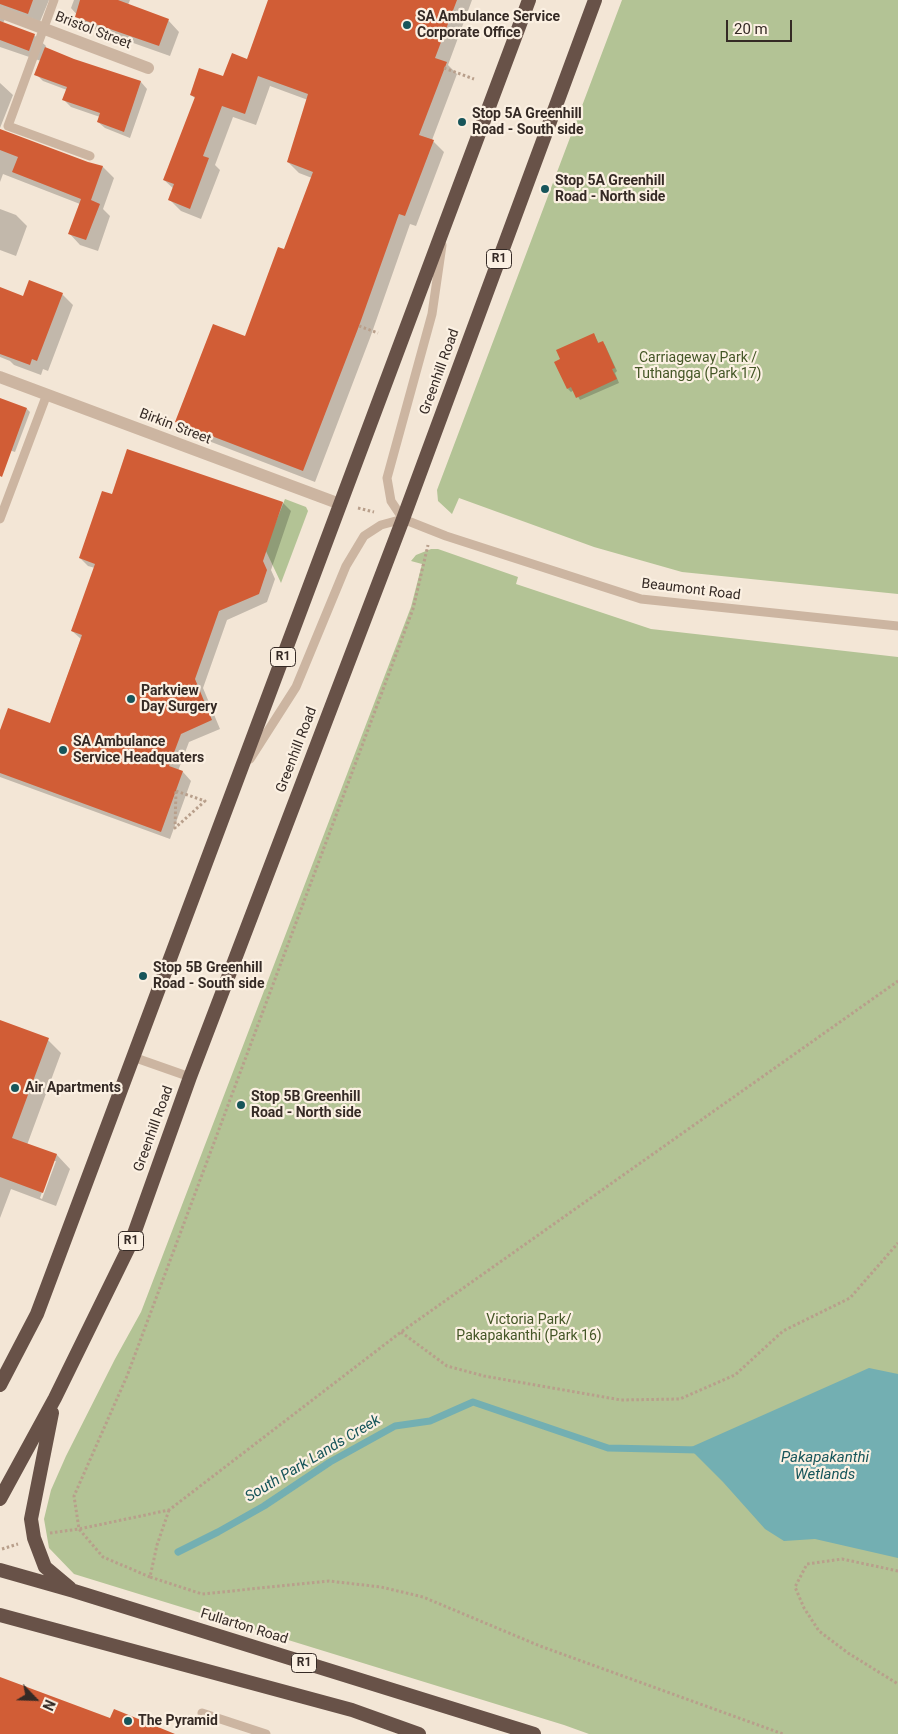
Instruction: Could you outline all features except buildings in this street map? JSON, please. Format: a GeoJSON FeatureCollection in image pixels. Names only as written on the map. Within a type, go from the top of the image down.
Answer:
{"type":"FeatureCollection","features":[{"type":"Feature","properties":{"kind":"highway","name":"R1"},"geometry":{"type":"LineString","coordinates":[[0,1385],[36,1314],[529,0]]}},
{"type":"Feature","properties":{"kind":"highway","name":"Greenhill Road"},"geometry":{"type":"LineString","coordinates":[[0,1499],[55,1398],[130,1245],[190,1077],[404,518],[595,0]]}},
{"type":"Feature","properties":{"kind":"highway","name":"R1"},"geometry":{"type":"LineString","coordinates":[[55,1398],[31,1519],[34,1538],[45,1567],[74,1591]]}},
{"type":"Feature","properties":{"kind":"highway","name":"Fullarton Road"},"geometry":{"type":"LineString","coordinates":[[0,1570],[74,1591],[534,1734]]}},
{"type":"Feature","properties":{"kind":"highway"},"geometry":{"type":"LineString","coordinates":[[0,1615],[352,1710],[419,1734]]}},
{"type":"Feature","properties":{"kind":"street","name":"Bristol Street"},"geometry":{"type":"LineString","coordinates":[[0,12],[148,68]]}},
{"type":"Feature","properties":{"kind":"street","name":"Birkin Street"},"geometry":{"type":"LineString","coordinates":[[0,377],[340,504]]}},
{"type":"Feature","properties":{"kind":"lane"},"geometry":{"type":"LineString","coordinates":[[54,0],[8,126],[90,156]]}},
{"type":"Feature","properties":{"kind":"lane"},"geometry":{"type":"LineString","coordinates":[[237,778],[296,687],[346,566],[364,536],[381,525],[404,518],[391,501],[387,478],[432,314],[444,226]]}},
{"type":"Feature","properties":{"kind":"lane"},"geometry":{"type":"LineString","coordinates":[[0,519],[47,394]]}},
{"type":"Feature","properties":{"kind":"lane","name":"Beaumont Road"},"geometry":{"type":"LineString","coordinates":[[404,518],[432,530],[641,599],[898,626]]}},
{"type":"Feature","properties":{"kind":"lane"},"geometry":{"type":"LineString","coordinates":[[133,1056],[190,1077]]}},
{"type":"Feature","properties":{"kind":"lane"},"geometry":{"type":"LineString","coordinates":[[202,1713],[266,1734]]}},
{"type":"Feature","properties":{"kind":"path"},"geometry":{"type":"LineString","coordinates":[[444,68],[474,79]]}},
{"type":"Feature","properties":{"kind":"path"},"geometry":{"type":"LineString","coordinates":[[359,326],[378,333]]}},
{"type":"Feature","properties":{"kind":"path"},"geometry":{"type":"LineString","coordinates":[[432,530],[413,609],[127,1376],[74,1496],[79,1529],[103,1557],[150,1577],[202,1594],[329,1582],[381,1586],[422,1597],[540,1646],[784,1734]]}},
{"type":"Feature","properties":{"kind":"path"},"geometry":{"type":"LineString","coordinates":[[176,791],[205,801],[175,828],[175,810],[176,791]]}},
{"type":"Feature","properties":{"kind":"path"},"geometry":{"type":"LineString","coordinates":[[47,1533],[79,1529],[169,1510],[401,1332],[898,982]]}},
{"type":"Feature","properties":{"kind":"path"},"geometry":{"type":"LineString","coordinates":[[401,1332],[447,1366],[484,1376],[620,1400],[680,1399],[735,1374],[783,1331],[850,1298],[898,1243]]}},
{"type":"Feature","properties":{"kind":"path"},"geometry":{"type":"LineString","coordinates":[[150,1577],[157,1544],[169,1510]]}},
{"type":"Feature","properties":{"kind":"path"},"geometry":{"type":"LineString","coordinates":[[2,1549],[19,1543]]}},
{"type":"Feature","properties":{"kind":"path"},"geometry":{"type":"LineString","coordinates":[[898,1571],[842,1559],[824,1561],[807,1564],[795,1587],[804,1608],[819,1631],[848,1653],[898,1684]]}},
{"type":"Feature","properties":{"kind":"green space","name":"Carriageway Park / Tuthangga (Park 17)"},"geometry":{"type":"Polygon","coordinates":[[[622,0],[898,0],[898,594],[682,572],[594,547],[459,498],[452,514],[438,501],[437,490],[622,0]]]}},
{"type":"Feature","properties":{"kind":"green space"},"geometry":{"type":"Polygon","coordinates":[[[285,499],[306,507],[308,511],[281,583],[265,549],[285,499]]]}},
{"type":"Feature","properties":{"kind":"green space","name":"Victoria Park/ Pakapakanthi (Park 16)"},"geometry":{"type":"Polygon","coordinates":[[[431,549],[438,549],[518,577],[516,584],[651,629],[898,657],[898,1734],[589,1734],[74,1574],[49,1548],[44,1519],[51,1490],[115,1359],[141,1312],[411,607],[422,564],[411,561],[416,555],[431,549]]]}},
{"type":"Feature","properties":{"kind":"water","name":"Pakapakanthi Wetlands"},"geometry":{"type":"Polygon","coordinates":[[[869,1368],[898,1374],[898,1558],[815,1539],[784,1541],[765,1529],[723,1482],[689,1448],[869,1368]]]}},
{"type":"Feature","properties":{"kind":"waterway","name":"South Park Lands Creek"},"geometry":{"type":"LineString","coordinates":[[178,1552],[264,1506],[330,1462],[395,1426],[430,1421],[473,1402],[608,1448],[699,1450]]}},
{"type":"Feature","properties":{"kind":"place","name":"SA Ambulance Service Corporate Office"},"geometry":{"type":"Point","coordinates":[407,25]}},
{"type":"Feature","properties":{"kind":"place","name":"Stop 5A Greenhill Road - South side"},"geometry":{"type":"Point","coordinates":[462,122]}},
{"type":"Feature","properties":{"kind":"place","name":"Stop 5A Greenhill Road - North side"},"geometry":{"type":"Point","coordinates":[545,189]}},
{"type":"Feature","properties":{"kind":"place","name":"Parkview Day Surgery"},"geometry":{"type":"Point","coordinates":[131,699]}},
{"type":"Feature","properties":{"kind":"place","name":"SA Ambulance Service Headquaters"},"geometry":{"type":"Point","coordinates":[63,750]}},
{"type":"Feature","properties":{"kind":"place","name":"Stop 5B Greenhill Road - South side"},"geometry":{"type":"Point","coordinates":[143,976]}},
{"type":"Feature","properties":{"kind":"place","name":"Air Apartments"},"geometry":{"type":"Point","coordinates":[15,1088]}},
{"type":"Feature","properties":{"kind":"place","name":"Stop 5B Greenhill Road - North side"},"geometry":{"type":"Point","coordinates":[241,1105]}},
{"type":"Feature","properties":{"kind":"place","name":"The Pyramid"},"geometry":{"type":"Point","coordinates":[128,1721]}}]}
